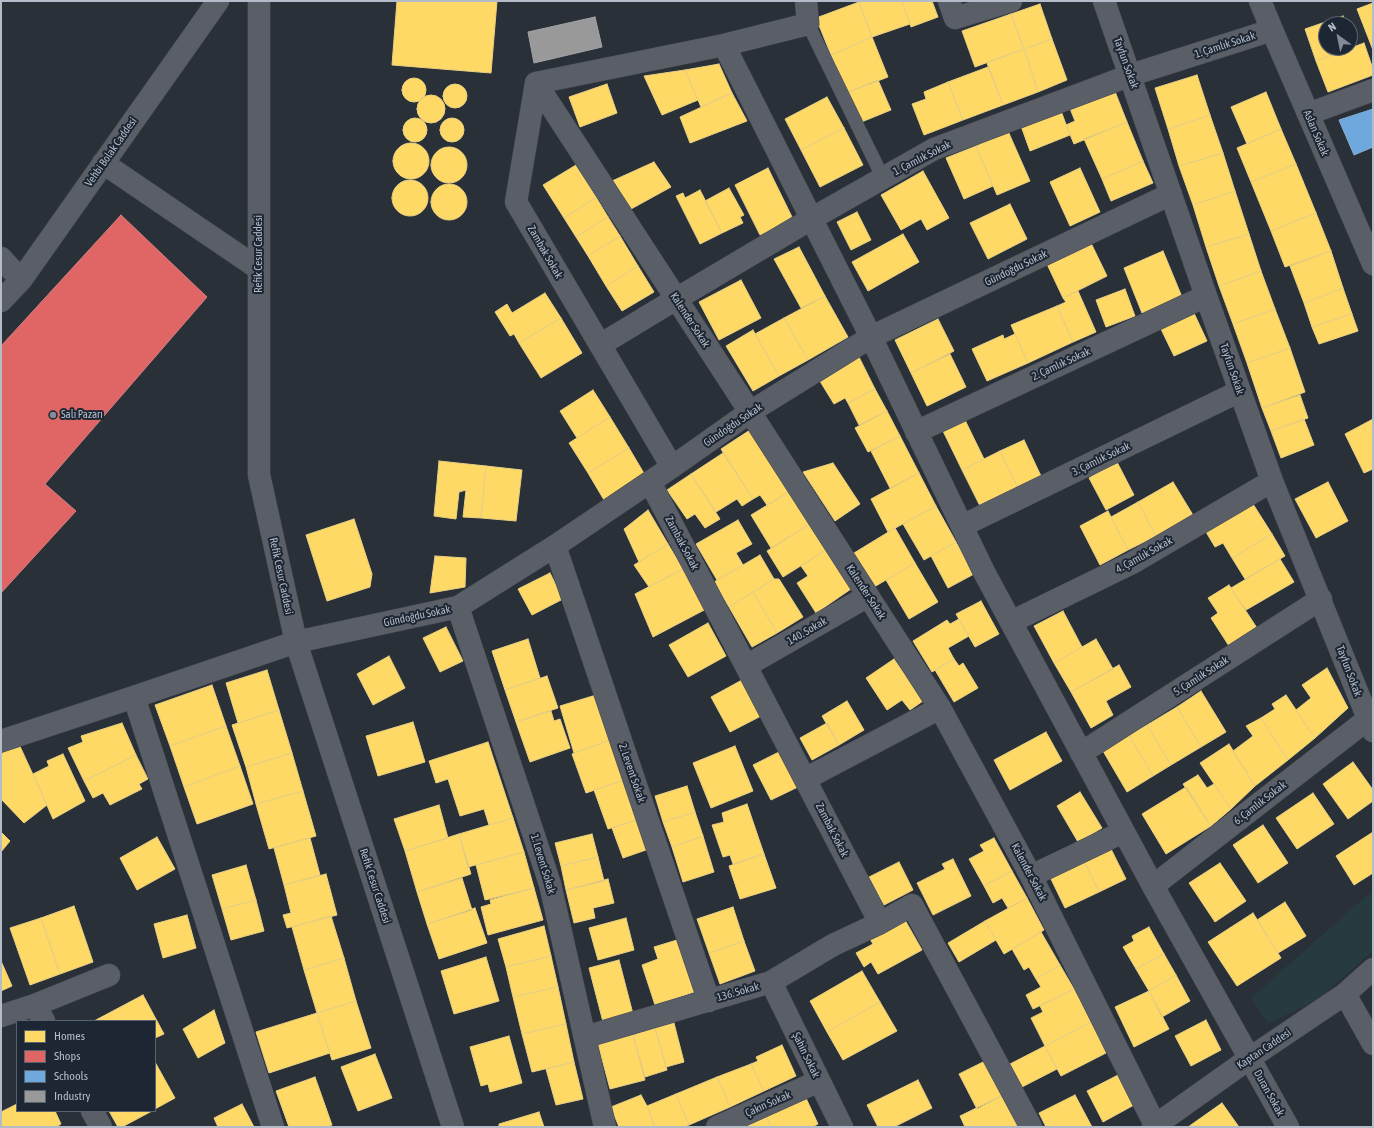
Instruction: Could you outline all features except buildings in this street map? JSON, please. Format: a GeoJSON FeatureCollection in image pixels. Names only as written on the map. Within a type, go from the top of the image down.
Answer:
{"type":"FeatureCollection","features":[{"type":"Feature","properties":{"kind":"street","name":"Vehbi Bolak Caddesi"},"geometry":{"type":"LineString","coordinates":[[1,301],[20,280],[218,1]]}},
{"type":"Feature","properties":{"kind":"street","name":"Refik Cesur Caddesi"},"geometry":{"type":"LineString","coordinates":[[259,1],[259,475],[296,642],[453,1127]]}},
{"type":"Feature","properties":{"kind":"street"},"geometry":{"type":"LineString","coordinates":[[536,83],[724,45],[808,24],[806,1]]}},
{"type":"Feature","properties":{"kind":"street"},"geometry":{"type":"LineString","coordinates":[[948,1],[954,18],[1012,1]]}},
{"type":"Feature","properties":{"kind":"street","name":"Tayfun Sokak"},"geometry":{"type":"LineString","coordinates":[[1104,1],[1272,481],[1370,725]]}},
{"type":"Feature","properties":{"kind":"street","name":"Aslan Sokak"},"geometry":{"type":"LineString","coordinates":[[1260,1],[1373,264]]}},
{"type":"Feature","properties":{"kind":"street","name":"1. Çamlık Sokak"},"geometry":{"type":"LineString","coordinates":[[600,345],[811,219],[934,149],[1131,75],[1272,30]]}},
{"type":"Feature","properties":{"kind":"street","name":"Duran Sokak"},"geometry":{"type":"LineString","coordinates":[[724,45],[871,337],[984,572],[1123,832],[1288,1127]]}},
{"type":"Feature","properties":{"kind":"street","name":"Zambak Sokak"},"geometry":{"type":"LineString","coordinates":[[536,83],[516,202],[672,467]]}},
{"type":"Feature","properties":{"kind":"street","name":"Kalender Sokak"},"geometry":{"type":"LineString","coordinates":[[536,83],[940,708],[1032,876],[1154,1126]]}},
{"type":"Feature","properties":{"kind":"street"},"geometry":{"type":"LineString","coordinates":[[1308,114],[1373,90]]}},
{"type":"Feature","properties":{"kind":"street"},"geometry":{"type":"LineString","coordinates":[[103,163],[259,269]]}},
{"type":"Feature","properties":{"kind":"street","name":"Gündoğdu Sokak"},"geometry":{"type":"LineString","coordinates":[[1,740],[296,642],[458,607],[555,546],[750,412],[871,337],[1171,194]]}},
{"type":"Feature","properties":{"kind":"street"},"geometry":{"type":"LineString","coordinates":[[1,258],[20,280]]}},
{"type":"Feature","properties":{"kind":"street","name":"2. Çamlık Sokak"},"geometry":{"type":"LineString","coordinates":[[916,432],[1206,296]]}},
{"type":"Feature","properties":{"kind":"street","name":"3. Çamlık Sokak"},"geometry":{"type":"LineString","coordinates":[[962,526],[1240,391]]}},
{"type":"Feature","properties":{"kind":"street","name":"4. Çamlık Sokak"},"geometry":{"type":"LineString","coordinates":[[1011,622],[1132,563],[1272,481]]}},
{"type":"Feature","properties":{"kind":"street","name":"Zambak Sokak"},"geometry":{"type":"LineString","coordinates":[[650,482],[880,923]]}},
{"type":"Feature","properties":{"kind":"street","name":"2. Levent Sokak"},"geometry":{"type":"LineString","coordinates":[[555,546],[709,1000]]}},
{"type":"Feature","properties":{"kind":"street","name":"140. Sokak"},"geometry":{"type":"LineString","coordinates":[[746,666],[868,596]]}},
{"type":"Feature","properties":{"kind":"street","name":"5. Çamlık Sokak"},"geometry":{"type":"LineString","coordinates":[[1081,753],[1321,600]]}},
{"type":"Feature","properties":{"kind":"street","name":"1. Levent Sokak"},"geometry":{"type":"LineString","coordinates":[[458,607],[550,884],[605,1127]]}},
{"type":"Feature","properties":{"kind":"street"},"geometry":{"type":"LineString","coordinates":[[134,697],[273,1127]]}},
{"type":"Feature","properties":{"kind":"street"},"geometry":{"type":"LineString","coordinates":[[805,779],[940,708]]}},
{"type":"Feature","properties":{"kind":"street","name":"6. Çamlık Sokak"},"geometry":{"type":"LineString","coordinates":[[1153,886],[1370,725]]}},
{"type":"Feature","properties":{"kind":"street"},"geometry":{"type":"LineString","coordinates":[[1032,876],[1123,832]]}},
{"type":"Feature","properties":{"kind":"street"},"geometry":{"type":"LineString","coordinates":[[880,923],[912,905],[1031,1127]]}},
{"type":"Feature","properties":{"kind":"street","name":"136. Sokak"},"geometry":{"type":"LineString","coordinates":[[585,1037],[771,982],[832,945],[880,923]]}},
{"type":"Feature","properties":{"kind":"street","name":"Kaptan Caddesi"},"geometry":{"type":"LineString","coordinates":[[1154,1126],[1250,1058],[1345,994],[1373,968]]}},
{"type":"Feature","properties":{"kind":"street"},"geometry":{"type":"LineString","coordinates":[[1,1016],[39,1013],[109,975]]}},
{"type":"Feature","properties":{"kind":"street","name":"Şahin Sokak"},"geometry":{"type":"LineString","coordinates":[[771,982],[842,1127]]}},
{"type":"Feature","properties":{"kind":"street"},"geometry":{"type":"LineString","coordinates":[[1345,994],[1373,1044]]}},
{"type":"Feature","properties":{"kind":"street","name":"Çakın Sokak"},"geometry":{"type":"LineString","coordinates":[[717,1127],[819,1081]]}},
{"type":"Feature","properties":{"kind":"street"},"geometry":{"type":"LineString","coordinates":[[93,1112],[101,1127]]}},
{"type":"Feature","properties":{"kind":"lane"},"geometry":{"type":"LineString","coordinates":[[808,24],[883,178]]}},
{"type":"Feature","properties":{"kind":"green space"},"geometry":{"type":"Polygon","coordinates":[[[1373,890],[1373,951],[1317,1000],[1268,1024],[1251,998],[1373,890]]]}},
{"type":"Feature","properties":{"kind":"place","name":"Salı Pazarı"},"geometry":{"type":"Point","coordinates":[53,415]}}]}
